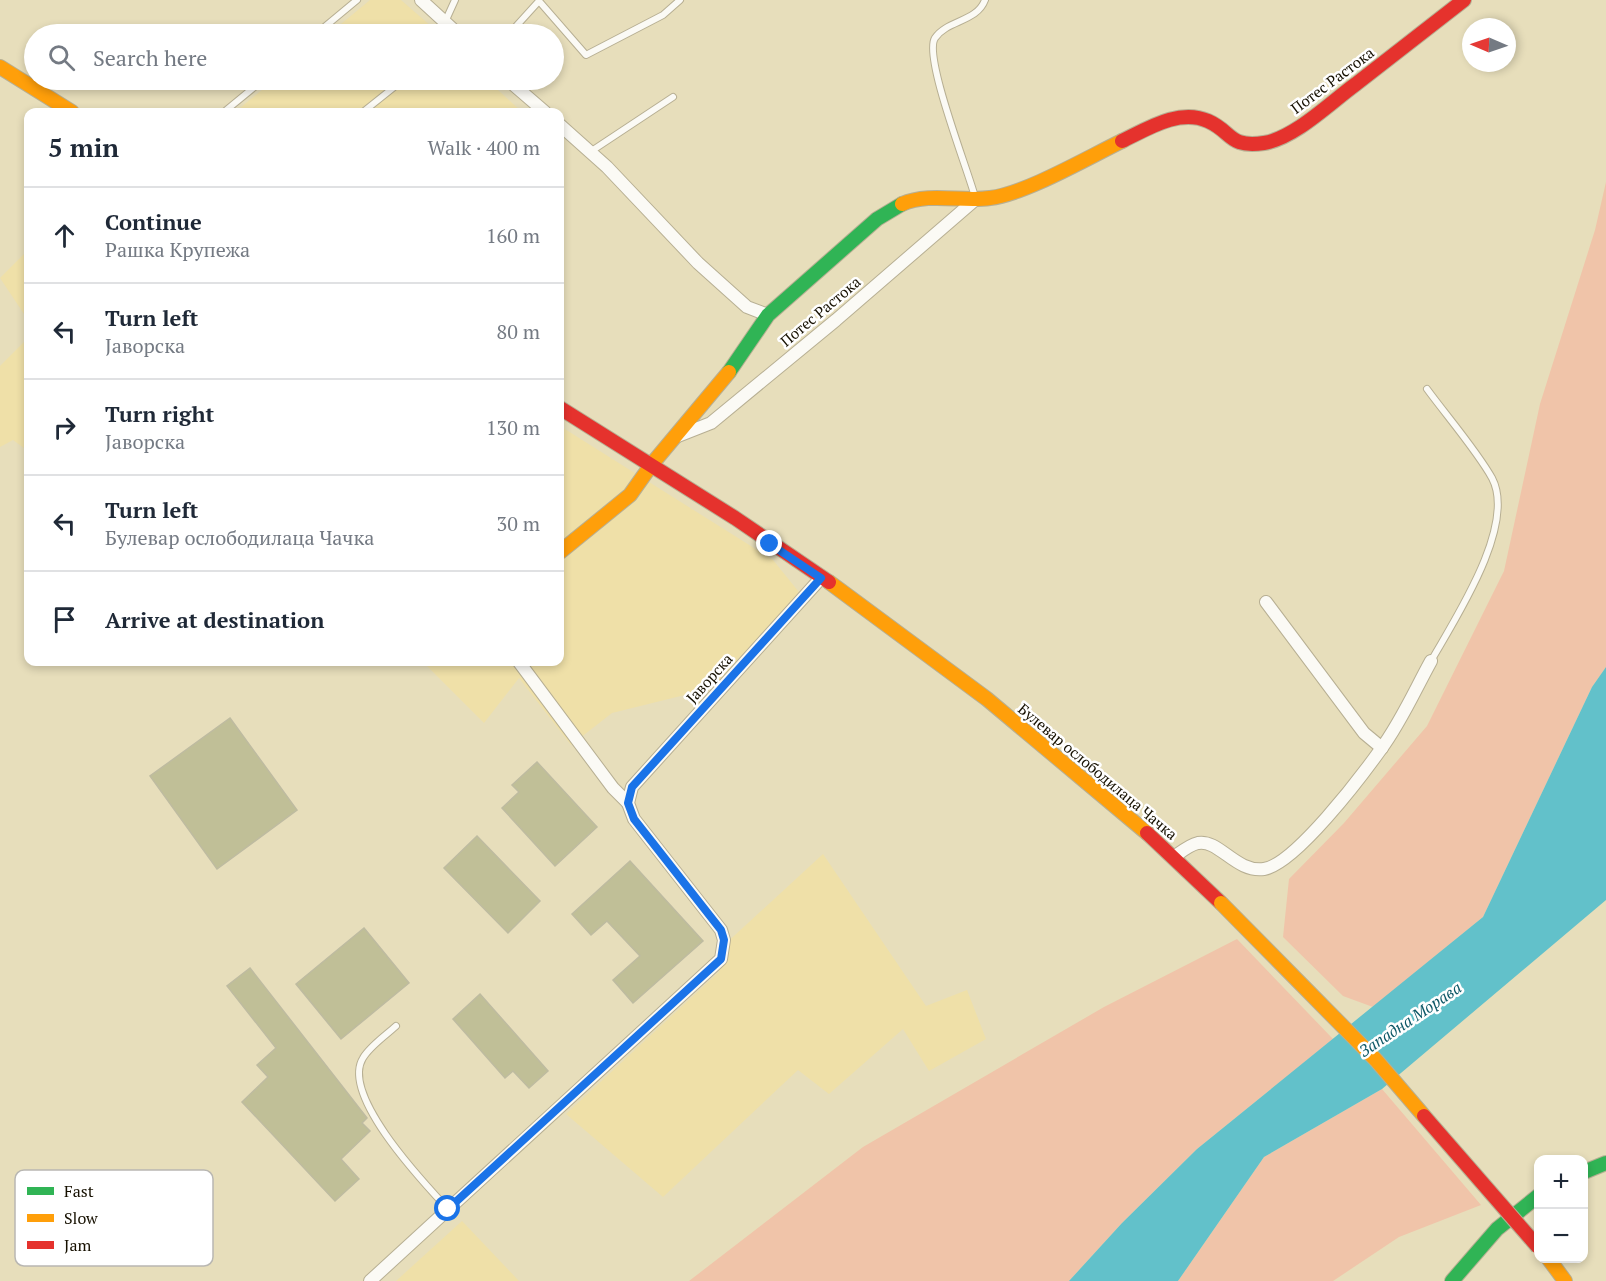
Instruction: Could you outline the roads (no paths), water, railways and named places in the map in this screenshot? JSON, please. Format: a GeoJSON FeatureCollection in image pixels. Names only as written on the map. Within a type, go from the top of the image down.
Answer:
{"type":"FeatureCollection","features":[{"type":"Feature","properties":{"kind":"main road","name":"Потес Растока"},"geometry":{"type":"LineString","coordinates":[[652,464],[729,374],[768,315],[877,219],[905,202],[931,198],[990,198],[1016,191],[1167,120],[1188,117],[1208,121],[1229,138],[1246,145],[1268,142],[1302,125],[1464,0]]}},
{"type":"Feature","properties":{"kind":"main road"},"geometry":{"type":"LineString","coordinates":[[0,67],[24,82]]}},
{"type":"Feature","properties":{"kind":"main road"},"geometry":{"type":"LineString","coordinates":[[37,90],[66,108]]}},
{"type":"Feature","properties":{"kind":"main road","name":"Булевар ослободилаца Чачка"},"geometry":{"type":"LineString","coordinates":[[564,410],[652,464],[821,578],[981,694],[1174,857],[1389,1074],[1534,1241]]}},
{"type":"Feature","properties":{"kind":"main road"},"geometry":{"type":"LineString","coordinates":[[564,549],[630,495],[652,464]]}},
{"type":"Feature","properties":{"kind":"main road"},"geometry":{"type":"LineString","coordinates":[[1588,1170],[1606,1163]]}},
{"type":"Feature","properties":{"kind":"main road"},"geometry":{"type":"LineString","coordinates":[[1455,1276],[1497,1229],[1534,1200]]}},
{"type":"Feature","properties":{"kind":"main road"},"geometry":{"type":"LineString","coordinates":[[1552,1264],[1565,1281]]}},
{"type":"Feature","properties":{"kind":"street"},"geometry":{"type":"LineString","coordinates":[[422,0],[445,22]]}},
{"type":"Feature","properties":{"kind":"street"},"geometry":{"type":"LineString","coordinates":[[520,90],[540,108]]}},
{"type":"Feature","properties":{"kind":"street","name":"Потес Растока"},"geometry":{"type":"LineString","coordinates":[[564,129],[714,278],[747,308],[768,315]]}},
{"type":"Feature","properties":{"kind":"street","name":"Потес Растока"},"geometry":{"type":"LineString","coordinates":[[677,437],[711,423],[844,313],[976,199]]}},
{"type":"Feature","properties":{"kind":"street","name":"Јаворска"},"geometry":{"type":"LineString","coordinates":[[628,803],[632,787],[821,578]]}},
{"type":"Feature","properties":{"kind":"street"},"geometry":{"type":"LineString","coordinates":[[1266,602],[1364,733],[1382,748]]}},
{"type":"Feature","properties":{"kind":"street"},"geometry":{"type":"LineString","coordinates":[[1174,857],[1191,845],[1204,843],[1214,846],[1233,861],[1252,868],[1263,869],[1280,863],[1303,844],[1382,748],[1431,661]]}},
{"type":"Feature","properties":{"kind":"street"},"geometry":{"type":"LineString","coordinates":[[370,1281],[721,959],[724,940],[721,930],[634,819],[628,803],[613,788],[522,666]]}},
{"type":"Feature","properties":{"kind":"lane"},"geometry":{"type":"LineString","coordinates":[[328,24],[357,0]]}},
{"type":"Feature","properties":{"kind":"lane"},"geometry":{"type":"LineString","coordinates":[[445,22],[455,0]]}},
{"type":"Feature","properties":{"kind":"lane"},"geometry":{"type":"LineString","coordinates":[[564,30],[586,55],[663,15],[680,0]]}},
{"type":"Feature","properties":{"kind":"lane"},"geometry":{"type":"LineString","coordinates":[[976,199],[947,111],[932,48],[937,35],[979,10],[985,0]]}},
{"type":"Feature","properties":{"kind":"lane"},"geometry":{"type":"LineString","coordinates":[[518,24],[539,1],[559,24]]}},
{"type":"Feature","properties":{"kind":"lane"},"geometry":{"type":"LineString","coordinates":[[229,108],[251,90]]}},
{"type":"Feature","properties":{"kind":"lane"},"geometry":{"type":"LineString","coordinates":[[368,108],[390,90]]}},
{"type":"Feature","properties":{"kind":"lane"},"geometry":{"type":"LineString","coordinates":[[590,152],[674,97]]}},
{"type":"Feature","properties":{"kind":"lane"},"geometry":{"type":"LineString","coordinates":[[1427,389],[1492,479],[1498,504],[1493,535],[1467,597],[1431,661]]}},
{"type":"Feature","properties":{"kind":"lane"},"geometry":{"type":"LineString","coordinates":[[396,1026],[362,1059],[359,1080],[373,1115],[420,1178],[448,1209]]}},
{"type":"Feature","properties":{"kind":"water","name":"Западна Морава"},"geometry":{"type":"Polygon","coordinates":[[[1606,667],[1606,900],[1382,1089],[1264,1157],[1178,1281],[1069,1281],[1122,1223],[1197,1149],[1483,917],[1592,687],[1606,667]]]}}]}
